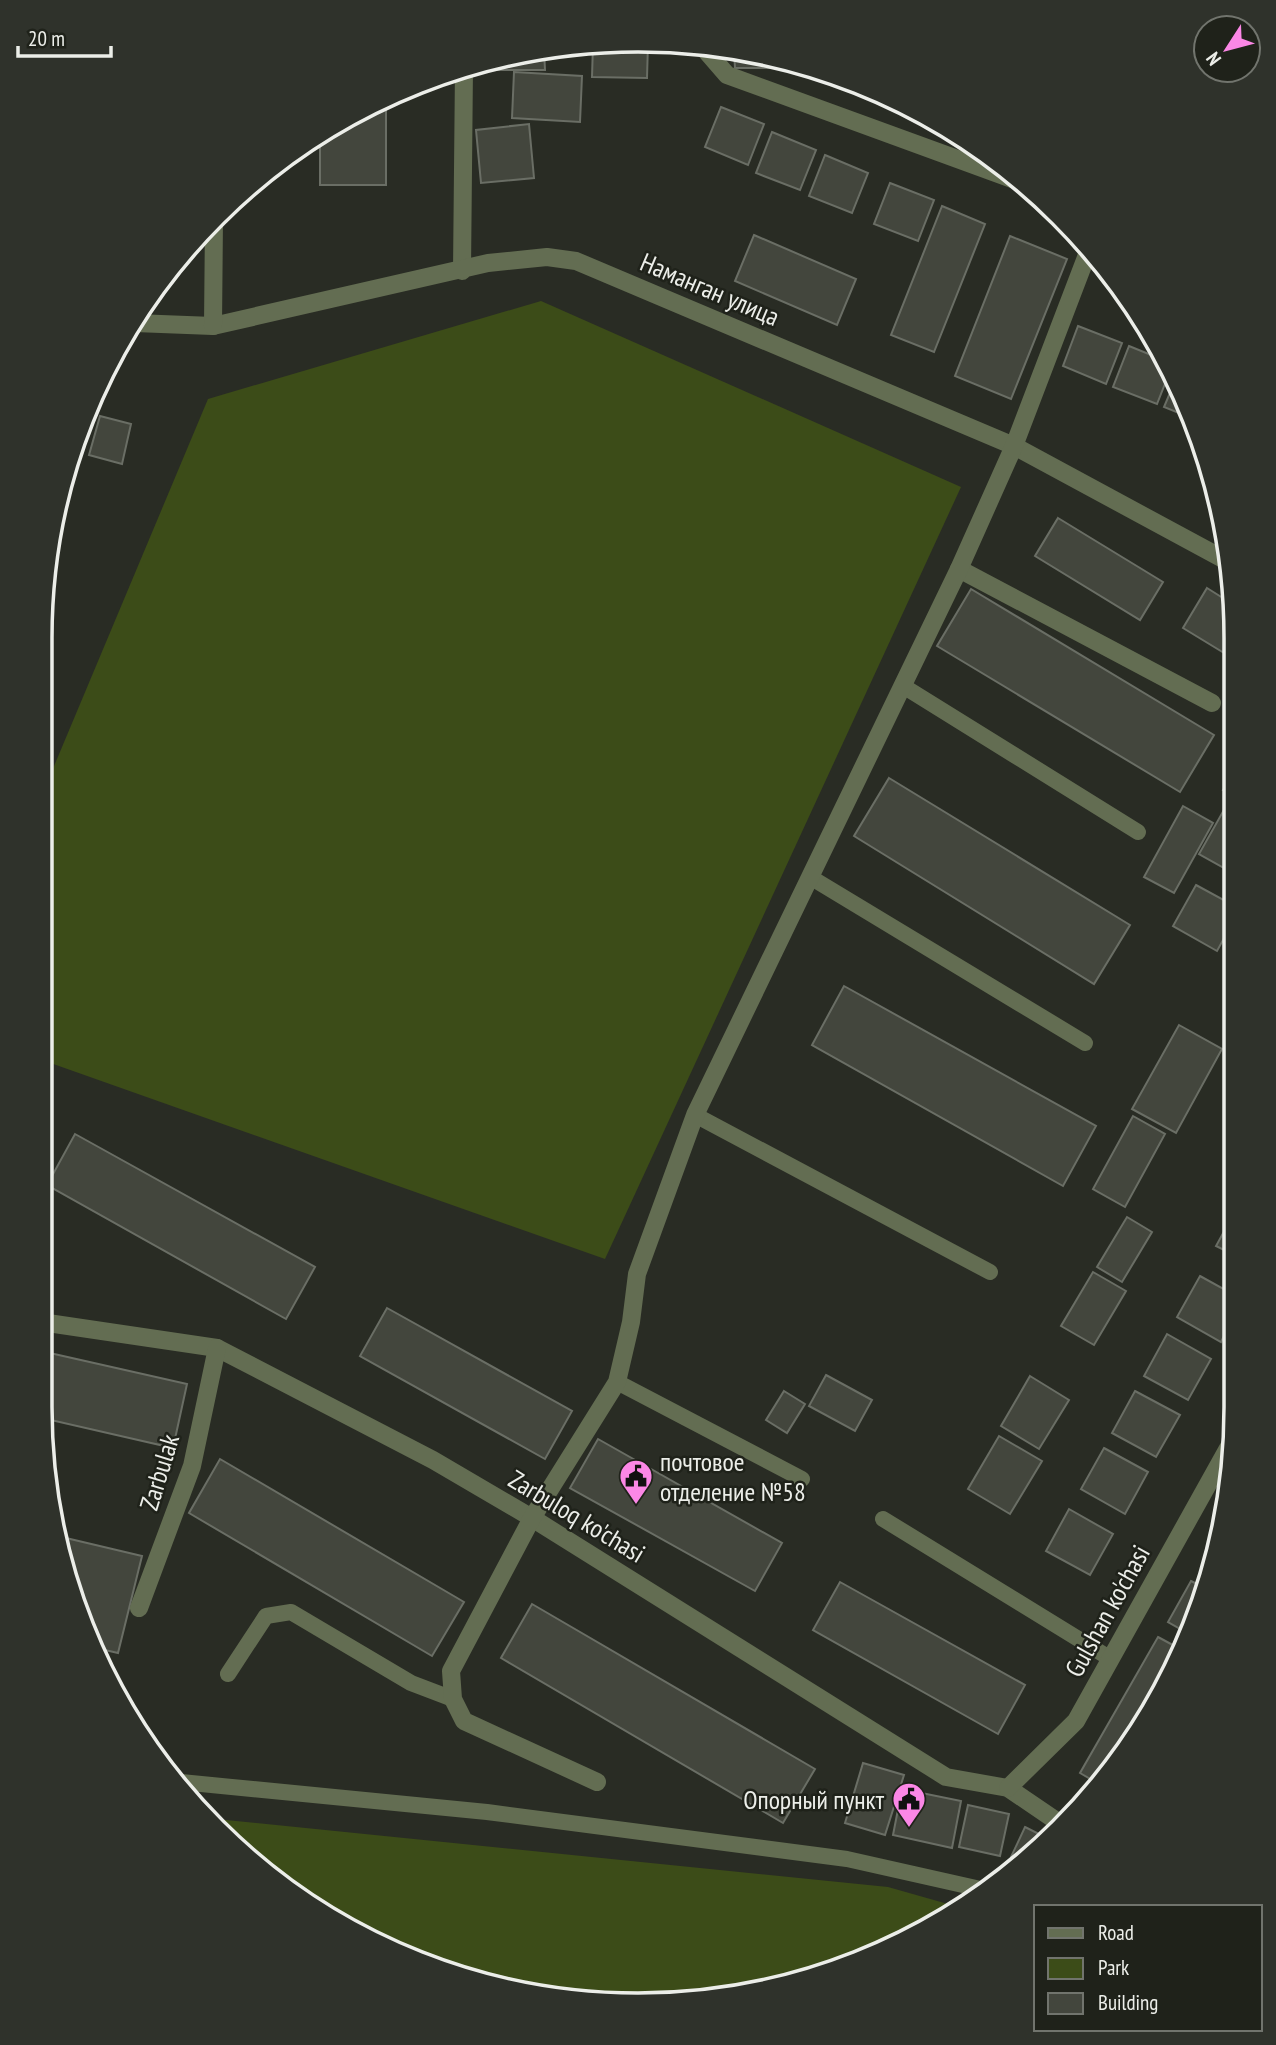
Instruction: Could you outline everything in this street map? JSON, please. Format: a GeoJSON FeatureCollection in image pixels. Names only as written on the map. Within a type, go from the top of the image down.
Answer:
{"type":"FeatureCollection","features":[{"type":"Feature","properties":{"kind":"street"},"geometry":{"type":"LineString","coordinates":[[712,58],[727,75],[992,172]]}},
{"type":"Feature","properties":{"kind":"street"},"geometry":{"type":"LineString","coordinates":[[462,271],[464,79]]}},
{"type":"Feature","properties":{"kind":"street"},"geometry":{"type":"LineString","coordinates":[[213,326],[215,234]]}},
{"type":"Feature","properties":{"kind":"street","name":"Наманган улица"},"geometry":{"type":"LineString","coordinates":[[145,323],[213,326],[517,258],[576,261],[1014,446],[1217,556]]}},
{"type":"Feature","properties":{"kind":"street"},"geometry":{"type":"LineString","coordinates":[[597,1782],[464,1721],[453,1699],[451,1671],[532,1518],[617,1382],[631,1322],[637,1274],[695,1115],[959,569],[1014,446],[1085,260]]}},
{"type":"Feature","properties":{"kind":"street"},"geometry":{"type":"LineString","coordinates":[[959,569],[1212,703]]}},
{"type":"Feature","properties":{"kind":"street","name":"Zarbuloq ko'chasi"},"geometry":{"type":"LineString","coordinates":[[52,1324],[217,1348],[433,1460],[532,1518],[946,1777],[1008,1788],[1054,1819]]}},
{"type":"Feature","properties":{"kind":"street","name":"Zarbulak"},"geometry":{"type":"LineString","coordinates":[[139,1608],[192,1466],[217,1348]]}},
{"type":"Feature","properties":{"kind":"street","name":"Gulshan ko'chasi"},"geometry":{"type":"LineString","coordinates":[[1008,1788],[1076,1721],[1220,1463]]}},
{"type":"Feature","properties":{"kind":"lane"},"geometry":{"type":"LineString","coordinates":[[903,686],[1138,832]]}},
{"type":"Feature","properties":{"kind":"lane"},"geometry":{"type":"LineString","coordinates":[[810,877],[1085,1043]]}},
{"type":"Feature","properties":{"kind":"lane"},"geometry":{"type":"LineString","coordinates":[[695,1115],[990,1272]]}},
{"type":"Feature","properties":{"kind":"lane"},"geometry":{"type":"LineString","coordinates":[[617,1382],[802,1479]]}},
{"type":"Feature","properties":{"kind":"lane"},"geometry":{"type":"LineString","coordinates":[[883,1519],[1111,1659]]}},
{"type":"Feature","properties":{"kind":"lane"},"geometry":{"type":"LineString","coordinates":[[228,1674],[266,1616],[291,1612],[411,1682],[453,1699]]}},
{"type":"Feature","properties":{"kind":"lane"},"geometry":{"type":"LineString","coordinates":[[190,1783],[487,1812],[833,1858],[972,1887]]}},
{"type":"Feature","properties":{"kind":"green space"},"geometry":{"type":"Polygon","coordinates":[[[541,301],[961,487],[605,1259],[52,1064],[52,771],[208,399],[541,301]]]}},
{"type":"Feature","properties":{"kind":"green space"},"geometry":{"type":"Polygon","coordinates":[[[223,1820],[888,1887],[947,1904],[862,1948],[790,1973],[676,1991],[600,1991],[486,1973],[414,1948],[345,1914],[313,1894],[282,1872],[223,1820]]]}},
{"type":"Feature","properties":{"kind":"building"},"geometry":{"type":"Polygon","coordinates":[[[648,53],[647,78],[592,77],[593,55],[648,53]]]}},
{"type":"Feature","properties":{"kind":"building"},"geometry":{"type":"Polygon","coordinates":[[[545,61],[545,70],[496,70],[545,61]]]}},
{"type":"Feature","properties":{"kind":"building"},"geometry":{"type":"Polygon","coordinates":[[[735,61],[771,68],[735,68],[735,61]]]}},
{"type":"Feature","properties":{"kind":"building"},"geometry":{"type":"Polygon","coordinates":[[[514,72],[582,76],[580,122],[512,118],[514,72]]]}},
{"type":"Feature","properties":{"kind":"building"},"geometry":{"type":"Polygon","coordinates":[[[721,107],[764,124],[748,165],[705,147],[721,107]]]}},
{"type":"Feature","properties":{"kind":"building"},"geometry":{"type":"Polygon","coordinates":[[[386,110],[386,185],[320,185],[320,147],[386,110]]]}},
{"type":"Feature","properties":{"kind":"building"},"geometry":{"type":"Polygon","coordinates":[[[529,124],[534,178],[481,183],[476,130],[529,124]]]}},
{"type":"Feature","properties":{"kind":"building"},"geometry":{"type":"Polygon","coordinates":[[[772,132],[816,150],[800,190],[756,173],[772,132]]]}},
{"type":"Feature","properties":{"kind":"building"},"geometry":{"type":"Polygon","coordinates":[[[825,155],[868,173],[852,213],[809,196],[825,155]]]}},
{"type":"Feature","properties":{"kind":"building"},"geometry":{"type":"Polygon","coordinates":[[[890,183],[934,200],[918,241],[874,224],[890,183]]]}},
{"type":"Feature","properties":{"kind":"building"},"geometry":{"type":"Polygon","coordinates":[[[942,206],[985,224],[934,352],[891,335],[942,206]]]}},
{"type":"Feature","properties":{"kind":"building"},"geometry":{"type":"Polygon","coordinates":[[[754,235],[856,279],[837,325],[735,281],[754,235]]]}},
{"type":"Feature","properties":{"kind":"building"},"geometry":{"type":"Polygon","coordinates":[[[1010,236],[1067,259],[1011,399],[955,376],[1010,236]]]}},
{"type":"Feature","properties":{"kind":"building"},"geometry":{"type":"Polygon","coordinates":[[[1078,326],[1122,343],[1106,384],[1063,366],[1078,326]]]}},
{"type":"Feature","properties":{"kind":"building"},"geometry":{"type":"Polygon","coordinates":[[[1129,346],[1150,355],[1165,384],[1157,404],[1113,387],[1129,346]]]}},
{"type":"Feature","properties":{"kind":"building"},"geometry":{"type":"Polygon","coordinates":[[[1170,394],[1179,413],[1164,407],[1170,394]]]}},
{"type":"Feature","properties":{"kind":"building"},"geometry":{"type":"Polygon","coordinates":[[[100,416],[131,424],[122,464],[89,455],[100,416]]]}},
{"type":"Feature","properties":{"kind":"building"},"geometry":{"type":"Polygon","coordinates":[[[1058,518],[1163,582],[1140,620],[1035,556],[1058,518]]]}},
{"type":"Feature","properties":{"kind":"building"},"geometry":{"type":"Polygon","coordinates":[[[1207,588],[1222,597],[1224,653],[1183,628],[1207,588]]]}},
{"type":"Feature","properties":{"kind":"building"},"geometry":{"type":"Polygon","coordinates":[[[971,589],[1214,735],[1180,792],[937,646],[971,589]]]}},
{"type":"Feature","properties":{"kind":"building"},"geometry":{"type":"Polygon","coordinates":[[[889,778],[1130,925],[1094,984],[854,836],[889,778]]]}},
{"type":"Feature","properties":{"kind":"building"},"geometry":{"type":"Polygon","coordinates":[[[1183,806],[1213,823],[1174,893],[1144,877],[1183,806]]]}},
{"type":"Feature","properties":{"kind":"building"},"geometry":{"type":"Polygon","coordinates":[[[1224,810],[1224,868],[1199,854],[1224,810]]]}},
{"type":"Feature","properties":{"kind":"building"},"geometry":{"type":"Polygon","coordinates":[[[1196,885],[1224,900],[1224,938],[1217,951],[1173,926],[1196,885]]]}},
{"type":"Feature","properties":{"kind":"building"},"geometry":{"type":"Polygon","coordinates":[[[844,986],[1096,1126],[1063,1186],[812,1045],[844,986]]]}},
{"type":"Feature","properties":{"kind":"building"},"geometry":{"type":"Polygon","coordinates":[[[1179,1025],[1222,1049],[1176,1133],[1132,1109],[1179,1025]]]}},
{"type":"Feature","properties":{"kind":"building"},"geometry":{"type":"Polygon","coordinates":[[[1133,1116],[1165,1134],[1125,1207],[1093,1189],[1133,1116]]]}},
{"type":"Feature","properties":{"kind":"building"},"geometry":{"type":"Polygon","coordinates":[[[75,1134],[315,1267],[286,1319],[52,1188],[52,1176],[75,1134]]]}},
{"type":"Feature","properties":{"kind":"building"},"geometry":{"type":"Polygon","coordinates":[[[1127,1217],[1152,1232],[1122,1282],[1097,1267],[1127,1217]]]}},
{"type":"Feature","properties":{"kind":"building"},"geometry":{"type":"Polygon","coordinates":[[[1224,1232],[1224,1250],[1216,1246],[1224,1232]]]}},
{"type":"Feature","properties":{"kind":"building"},"geometry":{"type":"Polygon","coordinates":[[[1093,1272],[1126,1291],[1094,1345],[1061,1326],[1093,1272]]]}},
{"type":"Feature","properties":{"kind":"building"},"geometry":{"type":"Polygon","coordinates":[[[1200,1276],[1224,1289],[1224,1336],[1221,1342],[1177,1317],[1200,1276]]]}},
{"type":"Feature","properties":{"kind":"building"},"geometry":{"type":"Polygon","coordinates":[[[387,1308],[572,1411],[545,1459],[360,1356],[387,1308]]]}},
{"type":"Feature","properties":{"kind":"building"},"geometry":{"type":"Polygon","coordinates":[[[1167,1334],[1211,1359],[1188,1400],[1144,1376],[1167,1334]]]}},
{"type":"Feature","properties":{"kind":"building"},"geometry":{"type":"Polygon","coordinates":[[[52,1353],[187,1384],[173,1448],[53,1420],[52,1353]]]}},
{"type":"Feature","properties":{"kind":"building"},"geometry":{"type":"Polygon","coordinates":[[[826,1375],[872,1400],[855,1431],[809,1406],[826,1375]]]}},
{"type":"Feature","properties":{"kind":"building"},"geometry":{"type":"Polygon","coordinates":[[[1030,1376],[1069,1400],[1039,1449],[1001,1426],[1030,1376]]]}},
{"type":"Feature","properties":{"kind":"building"},"geometry":{"type":"Polygon","coordinates":[[[784,1391],[805,1404],[787,1433],[766,1420],[784,1391]]]}},
{"type":"Feature","properties":{"kind":"building"},"geometry":{"type":"Polygon","coordinates":[[[1135,1391],[1180,1415],[1156,1457],[1112,1433],[1135,1391]]]}},
{"type":"Feature","properties":{"kind":"building"},"geometry":{"type":"Polygon","coordinates":[[[999,1436],[1042,1461],[1010,1514],[968,1489],[999,1436]]]}},
{"type":"Feature","properties":{"kind":"building"},"geometry":{"type":"Polygon","coordinates":[[[598,1439],[782,1543],[755,1591],[570,1488],[598,1439]]]}},
{"type":"Feature","properties":{"kind":"building"},"geometry":{"type":"Polygon","coordinates":[[[1104,1448],[1148,1472],[1125,1514],[1081,1489],[1104,1448]]]}},
{"type":"Feature","properties":{"kind":"building"},"geometry":{"type":"Polygon","coordinates":[[[220,1459],[464,1602],[432,1656],[189,1513],[220,1459]]]}},
{"type":"Feature","properties":{"kind":"building"},"geometry":{"type":"Polygon","coordinates":[[[1069,1509],[1113,1534],[1090,1575],[1046,1551],[1069,1509]]]}},
{"type":"Feature","properties":{"kind":"building"},"geometry":{"type":"Polygon","coordinates":[[[68,1538],[142,1556],[118,1653],[106,1650],[97,1631],[68,1538]]]}},
{"type":"Feature","properties":{"kind":"building"},"geometry":{"type":"Polygon","coordinates":[[[1191,1581],[1196,1583],[1180,1629],[1168,1622],[1191,1581]]]}},
{"type":"Feature","properties":{"kind":"building"},"geometry":{"type":"Polygon","coordinates":[[[840,1582],[1025,1685],[998,1734],[813,1630],[840,1582]]]}},
{"type":"Feature","properties":{"kind":"building"},"geometry":{"type":"Polygon","coordinates":[[[532,1604],[815,1769],[783,1823],[501,1658],[532,1604]]]}},
{"type":"Feature","properties":{"kind":"building"},"geometry":{"type":"Polygon","coordinates":[[[1158,1637],[1173,1645],[1145,1700],[1103,1763],[1090,1779],[1080,1773],[1158,1637]]]}},
{"type":"Feature","properties":{"kind":"building"},"geometry":{"type":"Polygon","coordinates":[[[863,1763],[904,1775],[885,1835],[845,1823],[863,1763]]]}},
{"type":"Feature","properties":{"kind":"building"},"geometry":{"type":"Polygon","coordinates":[[[902,1789],[961,1801],[952,1848],[893,1835],[902,1789]]]}},
{"type":"Feature","properties":{"kind":"building"},"geometry":{"type":"Polygon","coordinates":[[[968,1805],[1009,1814],[1000,1856],[959,1847],[968,1805]]]}},
{"type":"Feature","properties":{"kind":"building"},"geometry":{"type":"Polygon","coordinates":[[[1025,1827],[1038,1834],[1024,1847],[1011,1857],[1025,1827]]]}},
{"type":"Feature","properties":{"kind":"place","name":"почтовое отделение №58"},"geometry":{"type":"Point","coordinates":[636,1506]}},
{"type":"Feature","properties":{"kind":"place","name":"Опорный пункт"},"geometry":{"type":"Point","coordinates":[909,1829]}}]}
